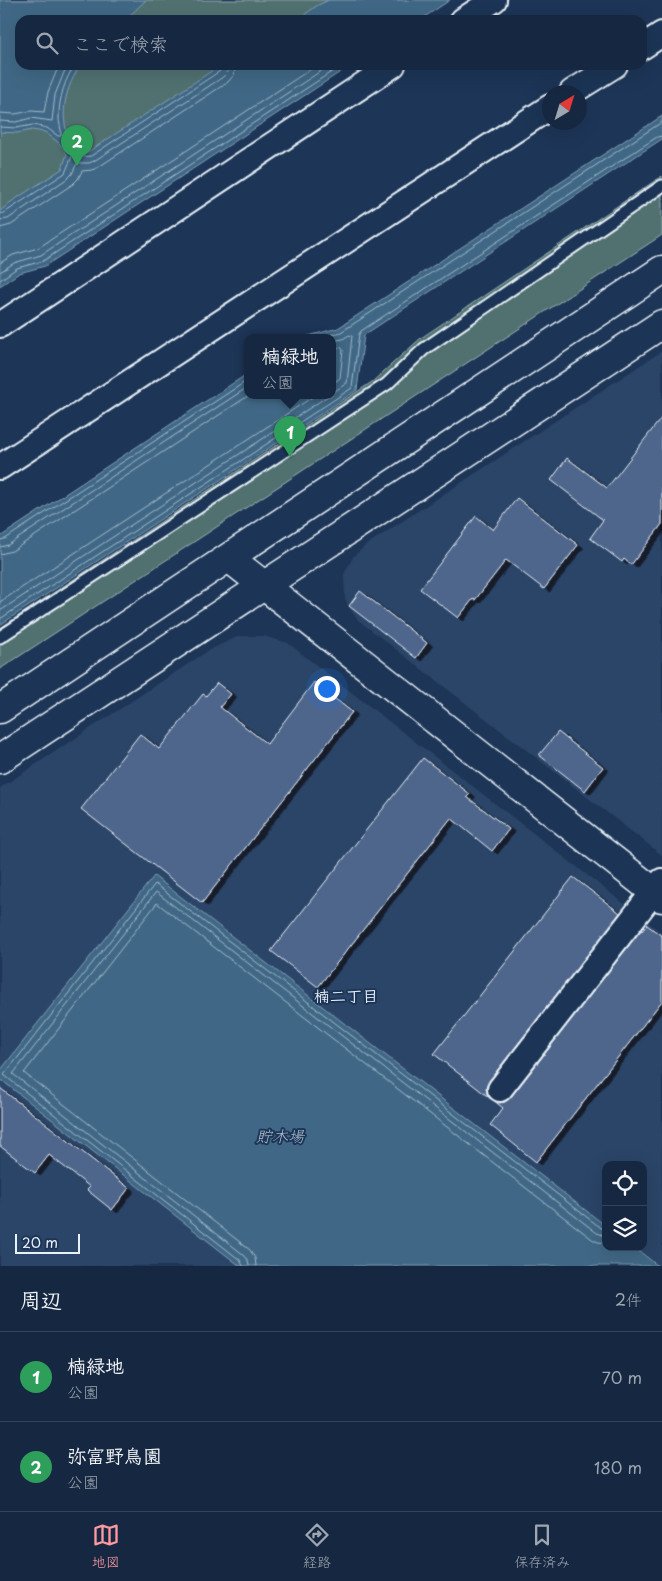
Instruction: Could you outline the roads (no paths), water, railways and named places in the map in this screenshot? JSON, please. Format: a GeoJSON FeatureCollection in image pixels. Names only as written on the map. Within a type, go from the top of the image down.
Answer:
{"type":"FeatureCollection","features":[{"type":"Feature","properties":{"kind":"street"},"geometry":{"type":"LineString","coordinates":[[471,15],[494,0]]}},
{"type":"Feature","properties":{"kind":"street"},"geometry":{"type":"LineString","coordinates":[[647,44],[662,34]]}},
{"type":"Feature","properties":{"kind":"street"},"geometry":{"type":"LineString","coordinates":[[0,325],[385,70]]}},
{"type":"Feature","properties":{"kind":"street"},"geometry":{"type":"LineString","coordinates":[[583,85],[607,70]]}},
{"type":"Feature","properties":{"kind":"street"},"geometry":{"type":"LineString","coordinates":[[0,467],[542,112]]}},
{"type":"Feature","properties":{"kind":"street"},"geometry":{"type":"LineString","coordinates":[[0,709],[662,270]]}},
{"type":"Feature","properties":{"kind":"street"},"geometry":{"type":"LineString","coordinates":[[0,758],[662,324]]}},
{"type":"Feature","properties":{"kind":"street"},"geometry":{"type":"LineString","coordinates":[[229,558],[659,890],[500,1089]]}},
{"type":"Feature","properties":{"kind":"lane"},"geometry":{"type":"LineString","coordinates":[[0,638],[387,384],[424,349],[662,186]]}},
{"type":"Feature","properties":{"kind":"water"},"geometry":{"type":"Polygon","coordinates":[[[0,0],[146,0],[130,15],[15,15],[15,70],[78,70],[71,82],[64,111],[66,130],[70,139],[77,148],[85,152],[88,152],[213,70],[343,70],[45,266],[19,273],[0,286],[0,211],[62,169],[67,154],[59,143],[45,132],[32,130],[17,133],[0,132],[0,0]]]}},
{"type":"Feature","properties":{"kind":"water"},"geometry":{"type":"Polygon","coordinates":[[[329,0],[450,0],[428,15],[304,15],[329,0]]]}},
{"type":"Feature","properties":{"kind":"water"},"geometry":{"type":"Polygon","coordinates":[[[662,116],[662,139],[364,335],[357,390],[0,625],[0,537],[244,376],[244,399],[336,399],[336,334],[316,334],[338,328],[662,116]]]}},
{"type":"Feature","properties":{"kind":"water","name":"貯木場"},"geometry":{"type":"Polygon","coordinates":[[[154,876],[602,1223],[602,1251],[639,1251],[658,1266],[240,1266],[0,1079],[0,1071],[154,876]]]}},
{"type":"Feature","properties":{"kind":"place","name":"弥富野鳥園"},"geometry":{"type":"Point","coordinates":[77,166]}},
{"type":"Feature","properties":{"kind":"place","name":"楠緑地"},"geometry":{"type":"Point","coordinates":[290,457]}},
{"type":"Feature","properties":{"kind":"district","name":"楠二丁目"},"geometry":{"type":"Point","coordinates":[346,995]}}]}
